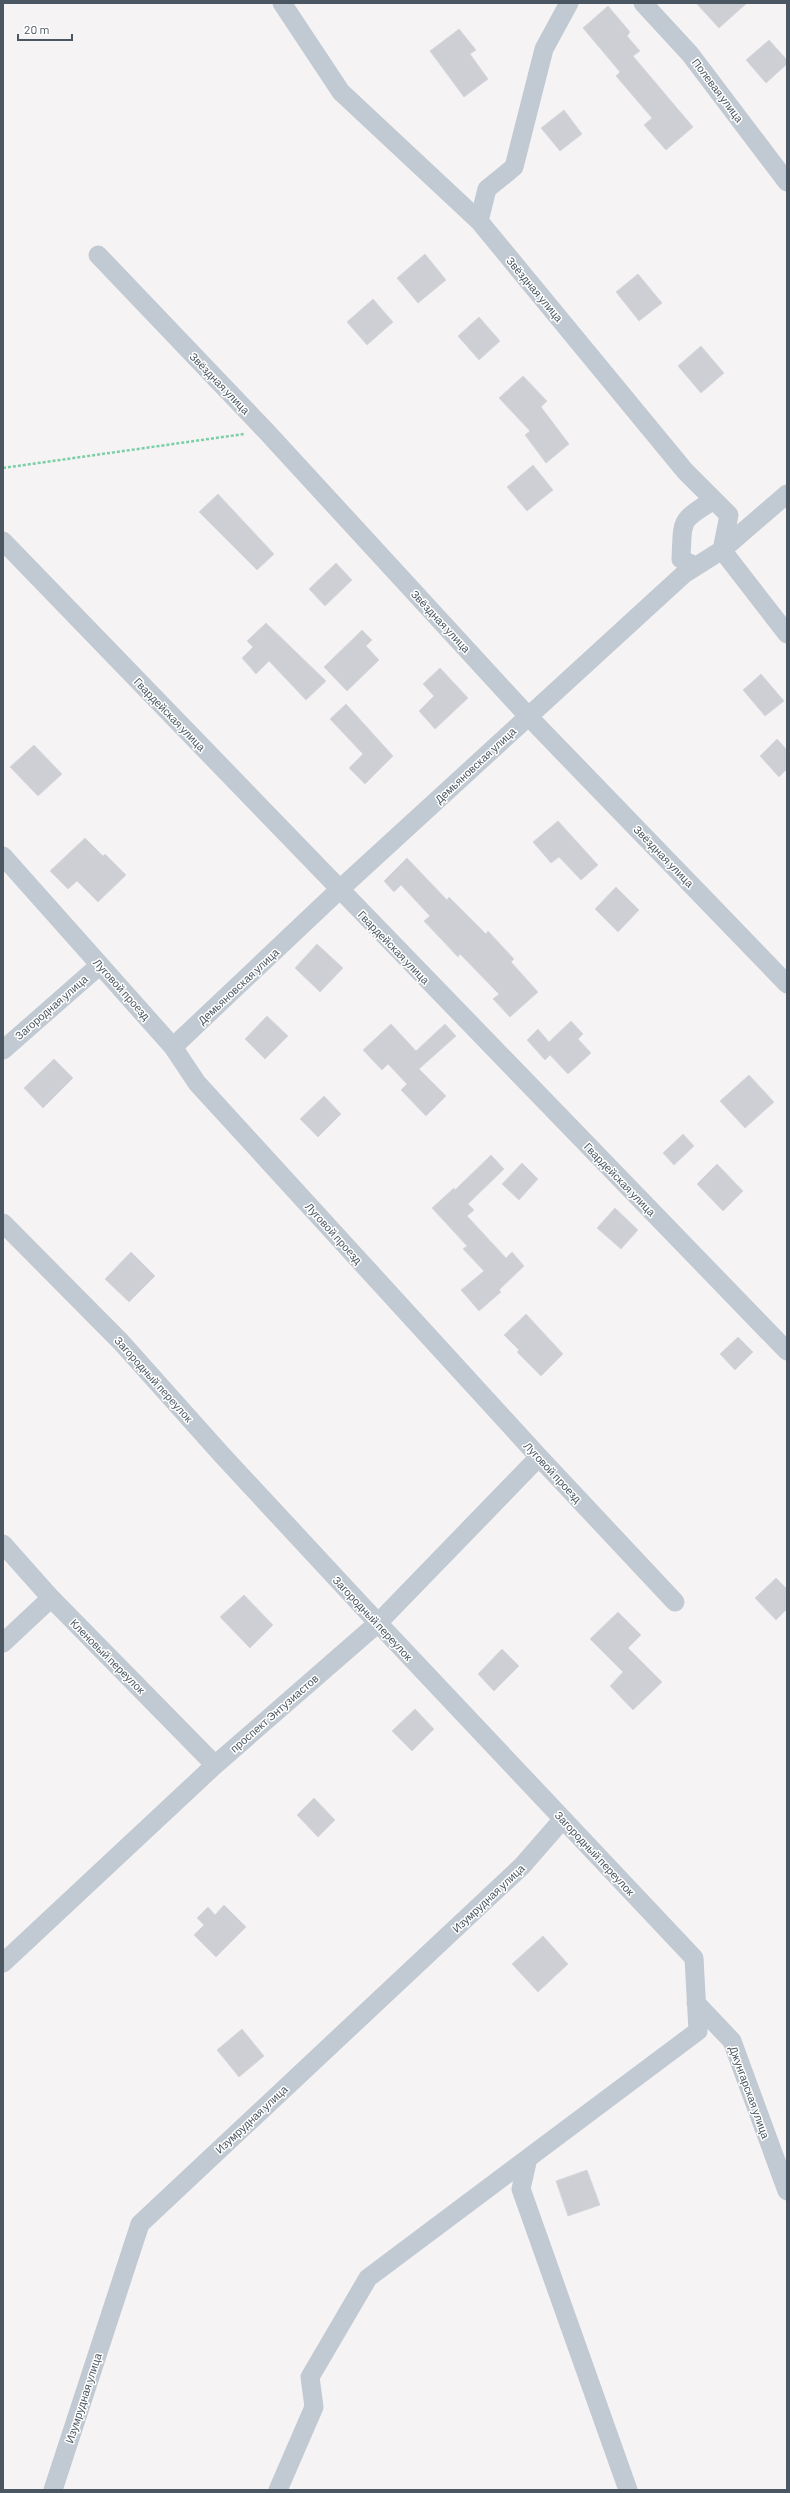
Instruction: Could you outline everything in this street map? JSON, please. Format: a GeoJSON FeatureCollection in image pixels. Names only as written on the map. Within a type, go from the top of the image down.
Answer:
{"type":"FeatureCollection","features":[{"type":"Feature","properties":{"kind":"street","name":"Звёздная улица"},"geometry":{"type":"LineString","coordinates":[[282,3],[341,92],[479,221],[685,471],[729,515],[722,550]]}},
{"type":"Feature","properties":{"kind":"street"},"geometry":{"type":"LineString","coordinates":[[479,221],[487,189],[514,167],[544,49],[568,3]]}},
{"type":"Feature","properties":{"kind":"street","name":"Полевая улица"},"geometry":{"type":"LineString","coordinates":[[643,3],[690,54],[787,182]]}},
{"type":"Feature","properties":{"kind":"street","name":"Звёздная улица"},"geometry":{"type":"LineString","coordinates":[[98,255],[266,431],[528,716],[787,984]]}},
{"type":"Feature","properties":{"kind":"street","name":"Демьяновская улица"},"geometry":{"type":"LineString","coordinates":[[173,1047],[339,890],[684,574],[722,550],[787,494]]}},
{"type":"Feature","properties":{"kind":"street"},"geometry":{"type":"LineString","coordinates":[[695,566],[681,558],[682,526],[688,516],[714,500]]}},
{"type":"Feature","properties":{"kind":"street","name":"Гвардейская улица"},"geometry":{"type":"LineString","coordinates":[[3,541],[339,890],[787,1351]]}},
{"type":"Feature","properties":{"kind":"street"},"geometry":{"type":"LineString","coordinates":[[722,550],[787,634]]}},
{"type":"Feature","properties":{"kind":"street","name":"Луговой проезд"},"geometry":{"type":"LineString","coordinates":[[3,856],[173,1047],[197,1083],[539,1457],[675,1602]]}},
{"type":"Feature","properties":{"kind":"street","name":"Загородная улица"},"geometry":{"type":"LineString","coordinates":[[3,1050],[100,965]]}},
{"type":"Feature","properties":{"kind":"street","name":"Загородный переулок"},"geometry":{"type":"LineString","coordinates":[[3,1223],[121,1342],[222,1455],[378,1623],[694,1958],[698,2031],[528,2158]]}},
{"type":"Feature","properties":{"kind":"street","name":"проспект Энтузиастов"},"geometry":{"type":"LineString","coordinates":[[3,1963],[215,1765],[378,1623],[539,1457]]}},
{"type":"Feature","properties":{"kind":"street","name":"Кленовый переулок"},"geometry":{"type":"LineString","coordinates":[[3,1544],[50,1598],[215,1765]]}},
{"type":"Feature","properties":{"kind":"street"},"geometry":{"type":"LineString","coordinates":[[3,1643],[50,1598]]}},
{"type":"Feature","properties":{"kind":"street","name":"Изумрудная улица"},"geometry":{"type":"LineString","coordinates":[[53,2490],[140,2224],[522,1866],[563,1820]]}},
{"type":"Feature","properties":{"kind":"street","name":"Джунгарская улица"},"geometry":{"type":"LineString","coordinates":[[696,2003],[732,2041],[787,2191]]}},
{"type":"Feature","properties":{"kind":"street"},"geometry":{"type":"LineString","coordinates":[[278,2490],[314,2407],[310,2377],[368,2278],[528,2158]]}},
{"type":"Feature","properties":{"kind":"street"},"geometry":{"type":"LineString","coordinates":[[528,2158],[521,2189],[628,2490]]}},
{"type":"Feature","properties":{"kind":"path"},"geometry":{"type":"LineString","coordinates":[[3,468],[266,431]]}},
{"type":"Feature","properties":{"kind":"building"},"geometry":{"type":"Polygon","coordinates":[[[696,3],[747,3],[719,28],[696,3]]]}},
{"type":"Feature","properties":{"kind":"building"},"geometry":{"type":"Polygon","coordinates":[[[608,6],[630,32],[627,36],[640,51],[633,56],[693,127],[666,150],[644,125],[652,118],[616,76],[620,72],[583,28],[608,6]]]}},
{"type":"Feature","properties":{"kind":"building"},"geometry":{"type":"Polygon","coordinates":[[[459,29],[476,50],[470,54],[488,79],[464,97],[430,51],[459,29]]]}},
{"type":"Feature","properties":{"kind":"building"},"geometry":{"type":"Polygon","coordinates":[[[769,40],[787,60],[787,64],[766,83],[746,60],[769,40]]]}},
{"type":"Feature","properties":{"kind":"building"},"geometry":{"type":"Polygon","coordinates":[[[564,110],[582,134],[560,151],[541,128],[564,110]]]}},
{"type":"Feature","properties":{"kind":"building"},"geometry":{"type":"Polygon","coordinates":[[[425,254],[446,280],[418,303],[397,278],[425,254]]]}},
{"type":"Feature","properties":{"kind":"building"},"geometry":{"type":"Polygon","coordinates":[[[638,274],[662,303],[639,321],[616,292],[638,274]]]}},
{"type":"Feature","properties":{"kind":"building"},"geometry":{"type":"Polygon","coordinates":[[[373,299],[393,322],[367,345],[347,322],[373,299]]]}},
{"type":"Feature","properties":{"kind":"building"},"geometry":{"type":"Polygon","coordinates":[[[479,317],[500,341],[479,360],[458,336],[479,317]]]}},
{"type":"Feature","properties":{"kind":"building"},"geometry":{"type":"Polygon","coordinates":[[[701,346],[724,373],[701,393],[678,366],[701,346]]]}},
{"type":"Feature","properties":{"kind":"building"},"geometry":{"type":"Polygon","coordinates":[[[523,376],[547,401],[541,407],[569,444],[546,463],[525,435],[530,431],[499,398],[523,376]]]}},
{"type":"Feature","properties":{"kind":"building"},"geometry":{"type":"Polygon","coordinates":[[[533,465],[553,490],[527,511],[507,487],[533,465]]]}},
{"type":"Feature","properties":{"kind":"building"},"geometry":{"type":"Polygon","coordinates":[[[218,494],[274,554],[257,570],[199,512],[218,494]]]}},
{"type":"Feature","properties":{"kind":"building"},"geometry":{"type":"Polygon","coordinates":[[[336,563],[352,580],[325,606],[309,589],[336,563]]]}},
{"type":"Feature","properties":{"kind":"building"},"geometry":{"type":"Polygon","coordinates":[[[266,623],[326,681],[306,700],[269,661],[256,674],[242,658],[253,647],[247,641],[266,623]]]}},
{"type":"Feature","properties":{"kind":"building"},"geometry":{"type":"Polygon","coordinates":[[[362,630],[372,640],[366,646],[379,660],[347,691],[324,667],[362,630]]]}},
{"type":"Feature","properties":{"kind":"building"},"geometry":{"type":"Polygon","coordinates":[[[440,668],[468,698],[435,729],[419,711],[434,696],[423,684],[440,668]]]}},
{"type":"Feature","properties":{"kind":"building"},"geometry":{"type":"Polygon","coordinates":[[[761,674],[784,701],[765,716],[743,690],[761,674]]]}},
{"type":"Feature","properties":{"kind":"building"},"geometry":{"type":"Polygon","coordinates":[[[346,704],[393,756],[365,784],[349,768],[363,754],[330,719],[346,704]]]}},
{"type":"Feature","properties":{"kind":"building"},"geometry":{"type":"Polygon","coordinates":[[[777,739],[787,750],[787,769],[779,777],[760,756],[777,739]]]}},
{"type":"Feature","properties":{"kind":"building"},"geometry":{"type":"Polygon","coordinates":[[[34,745],[62,774],[38,796],[10,767],[34,745]]]}},
{"type":"Feature","properties":{"kind":"building"},"geometry":{"type":"Polygon","coordinates":[[[558,821],[598,865],[581,880],[559,857],[551,863],[533,842],[558,821]]]}},
{"type":"Feature","properties":{"kind":"building"},"geometry":{"type":"Polygon","coordinates":[[[85,838],[103,856],[105,854],[126,875],[98,902],[77,881],[68,889],[50,871],[85,838]]]}},
{"type":"Feature","properties":{"kind":"building"},"geometry":{"type":"Polygon","coordinates":[[[407,858],[447,900],[449,897],[486,934],[488,931],[514,959],[511,962],[538,992],[510,1017],[493,999],[499,994],[460,954],[458,957],[424,921],[430,916],[401,885],[394,892],[384,881],[407,858]]]}},
{"type":"Feature","properties":{"kind":"building"},"geometry":{"type":"Polygon","coordinates":[[[616,887],[639,910],[618,932],[595,909],[616,887]]]}},
{"type":"Feature","properties":{"kind":"building"},"geometry":{"type":"Polygon","coordinates":[[[317,944],[343,968],[320,992],[295,968],[317,944]]]}},
{"type":"Feature","properties":{"kind":"building"},"geometry":{"type":"Polygon","coordinates":[[[267,1016],[288,1036],[265,1059],[245,1039],[267,1016]]]}},
{"type":"Feature","properties":{"kind":"building"},"geometry":{"type":"Polygon","coordinates":[[[571,1021],[583,1034],[578,1039],[591,1053],[568,1074],[550,1055],[545,1060],[527,1040],[538,1029],[549,1042],[571,1021]]]}},
{"type":"Feature","properties":{"kind":"building"},"geometry":{"type":"Polygon","coordinates":[[[391,1024],[416,1051],[445,1024],[456,1036],[419,1069],[446,1096],[426,1116],[401,1090],[407,1084],[388,1064],[382,1070],[363,1050],[391,1024]]]}},
{"type":"Feature","properties":{"kind":"building"},"geometry":{"type":"Polygon","coordinates":[[[54,1059],[73,1078],[43,1108],[24,1088],[54,1059]]]}},
{"type":"Feature","properties":{"kind":"building"},"geometry":{"type":"Polygon","coordinates":[[[749,1075],[774,1102],[745,1128],[720,1101],[749,1075]]]}},
{"type":"Feature","properties":{"kind":"building"},"geometry":{"type":"Polygon","coordinates":[[[324,1096],[341,1114],[318,1137],[300,1119],[324,1096]]]}},
{"type":"Feature","properties":{"kind":"building"},"geometry":{"type":"Polygon","coordinates":[[[683,1134],[694,1146],[674,1165],[663,1153],[683,1134]]]}},
{"type":"Feature","properties":{"kind":"building"},"geometry":{"type":"Polygon","coordinates":[[[491,1155],[504,1169],[468,1204],[474,1210],[467,1216],[506,1258],[512,1252],[524,1266],[499,1290],[501,1292],[479,1311],[461,1290],[484,1271],[463,1249],[467,1246],[432,1208],[454,1188],[455,1190],[491,1155]]]}},
{"type":"Feature","properties":{"kind":"building"},"geometry":{"type":"Polygon","coordinates":[[[522,1163],[538,1179],[519,1200],[502,1184],[522,1163]]]}},
{"type":"Feature","properties":{"kind":"building"},"geometry":{"type":"Polygon","coordinates":[[[717,1164],[743,1191],[723,1211],[697,1184],[717,1164]]]}},
{"type":"Feature","properties":{"kind":"building"},"geometry":{"type":"Polygon","coordinates":[[[615,1208],[638,1230],[621,1249],[597,1228],[615,1208]]]}},
{"type":"Feature","properties":{"kind":"building"},"geometry":{"type":"Polygon","coordinates":[[[131,1252],[155,1276],[129,1302],[105,1279],[131,1252]]]}},
{"type":"Feature","properties":{"kind":"building"},"geometry":{"type":"Polygon","coordinates":[[[526,1314],[563,1354],[541,1376],[517,1352],[519,1350],[504,1335],[526,1314]]]}},
{"type":"Feature","properties":{"kind":"building"},"geometry":{"type":"Polygon","coordinates":[[[738,1337],[753,1352],[735,1370],[720,1354],[738,1337]]]}},
{"type":"Feature","properties":{"kind":"building"},"geometry":{"type":"Polygon","coordinates":[[[776,1578],[787,1589],[787,1609],[776,1620],[755,1598],[776,1578]]]}},
{"type":"Feature","properties":{"kind":"building"},"geometry":{"type":"Polygon","coordinates":[[[244,1595],[273,1625],[250,1648],[220,1617],[244,1595]]]}},
{"type":"Feature","properties":{"kind":"building"},"geometry":{"type":"Polygon","coordinates":[[[618,1612],[641,1635],[628,1648],[662,1682],[633,1710],[610,1686],[623,1672],[590,1639],[618,1612]]]}},
{"type":"Feature","properties":{"kind":"building"},"geometry":{"type":"Polygon","coordinates":[[[502,1649],[519,1666],[494,1691],[478,1674],[502,1649]]]}},
{"type":"Feature","properties":{"kind":"building"},"geometry":{"type":"Polygon","coordinates":[[[415,1709],[434,1729],[412,1751],[392,1731],[415,1709]]]}},
{"type":"Feature","properties":{"kind":"building"},"geometry":{"type":"Polygon","coordinates":[[[314,1798],[335,1820],[318,1837],[297,1815],[314,1798]]]}},
{"type":"Feature","properties":{"kind":"building"},"geometry":{"type":"Polygon","coordinates":[[[224,1905],[246,1927],[216,1957],[194,1935],[204,1925],[197,1918],[208,1907],[215,1915],[224,1905]]]}},
{"type":"Feature","properties":{"kind":"building"},"geometry":{"type":"Polygon","coordinates":[[[543,1936],[568,1964],[538,1992],[512,1964],[543,1936]]]}},
{"type":"Feature","properties":{"kind":"building"},"geometry":{"type":"Polygon","coordinates":[[[242,2029],[264,2056],[239,2077],[217,2050],[242,2029]]]}},
{"type":"Feature","properties":{"kind":"building"},"geometry":{"type":"Polygon","coordinates":[[[587,2170],[600,2205],[568,2216],[556,2181],[587,2170]]]}}]}
